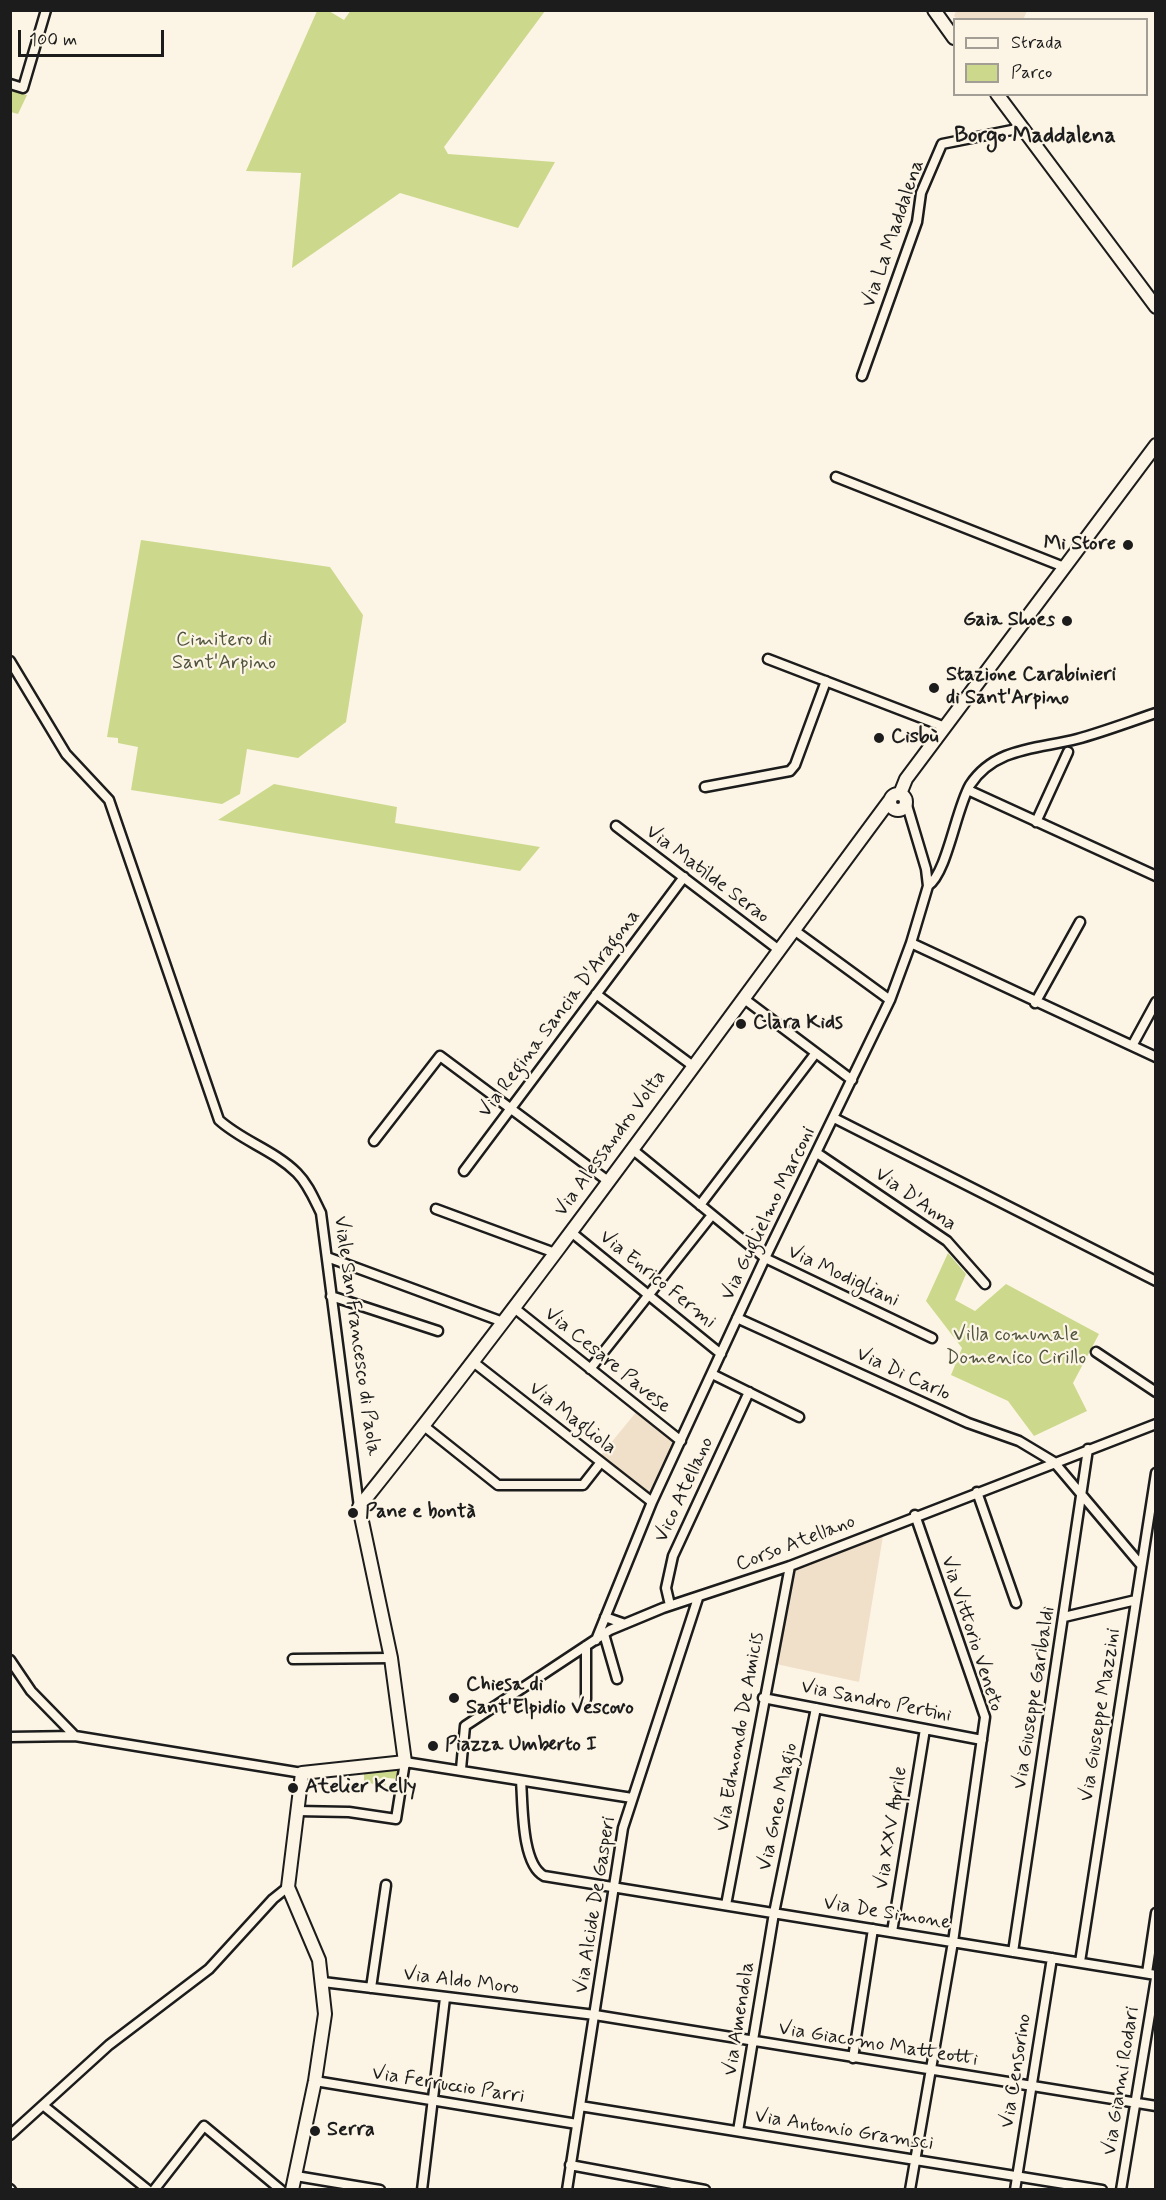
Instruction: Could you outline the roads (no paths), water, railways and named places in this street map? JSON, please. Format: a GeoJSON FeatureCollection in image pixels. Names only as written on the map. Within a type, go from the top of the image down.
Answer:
{"type":"FeatureCollection","features":[{"type":"Feature","properties":{"kind":"street"},"geometry":{"type":"LineString","coordinates":[[10,84],[23,88],[46,10]]}},
{"type":"Feature","properties":{"kind":"street"},"geometry":{"type":"LineString","coordinates":[[934,10],[953,37]]}},
{"type":"Feature","properties":{"kind":"street"},"geometry":{"type":"LineString","coordinates":[[998,96],[1155,306]]}},
{"type":"Feature","properties":{"kind":"street","name":"Via La Maddalena"},"geometry":{"type":"LineString","coordinates":[[862,376],[917,222],[921,193],[942,144],[1022,128]]}},
{"type":"Feature","properties":{"kind":"street","name":"Via Alessandro Volta"},"geometry":{"type":"LineString","coordinates":[[359,1507],[424,1426],[571,1232],[794,930],[899,801],[906,779],[1155,445]]}},
{"type":"Feature","properties":{"kind":"street"},"geometry":{"type":"LineString","coordinates":[[836,477],[1064,567]]}},
{"type":"Feature","properties":{"kind":"street"},"geometry":{"type":"LineString","coordinates":[[768,659],[945,727]]}},
{"type":"Feature","properties":{"kind":"street","name":"Viale San Francesco di Paola"},"geometry":{"type":"LineString","coordinates":[[10,662],[66,754],[109,800],[219,1120],[229,1129],[276,1156],[298,1174],[321,1213],[359,1507],[391,1658],[405,1762]]}},
{"type":"Feature","properties":{"kind":"street"},"geometry":{"type":"LineString","coordinates":[[705,787],[790,771],[795,765],[826,681]]}},
{"type":"Feature","properties":{"kind":"street"},"geometry":{"type":"LineString","coordinates":[[928,886],[938,872],[968,790],[986,769],[1018,750],[1076,739],[1155,713]]}},
{"type":"Feature","properties":{"kind":"street"},"geometry":{"type":"LineString","coordinates":[[1036,822],[1068,752]]}},
{"type":"Feature","properties":{"kind":"street"},"geometry":{"type":"LineString","coordinates":[[968,790],[1155,876]]}},
{"type":"Feature","properties":{"kind":"street","name":"Via Guglielmo Marconi"},"geometry":{"type":"LineString","coordinates":[[596,1640],[652,1502],[765,1258],[890,1000],[911,943],[928,886],[926,869],[910,819],[899,801]]}},
{"type":"Feature","properties":{"kind":"street","name":"Via Matilde Serao"},"geometry":{"type":"LineString","coordinates":[[616,826],[779,950]]}},
{"type":"Feature","properties":{"kind":"street","name":"Via Regina Sancia D'Aragona"},"geometry":{"type":"LineString","coordinates":[[464,1172],[684,877]]}},
{"type":"Feature","properties":{"kind":"street"},"geometry":{"type":"LineString","coordinates":[[1035,1003],[1080,922]]}},
{"type":"Feature","properties":{"kind":"street"},"geometry":{"type":"LineString","coordinates":[[794,930],[890,1000]]}},
{"type":"Feature","properties":{"kind":"street"},"geometry":{"type":"LineString","coordinates":[[911,943],[1035,1003],[1155,1057]]}},
{"type":"Feature","properties":{"kind":"street"},"geometry":{"type":"LineString","coordinates":[[596,994],[693,1066]]}},
{"type":"Feature","properties":{"kind":"street"},"geometry":{"type":"LineString","coordinates":[[743,998],[852,1080]]}},
{"type":"Feature","properties":{"kind":"street"},"geometry":{"type":"LineString","coordinates":[[1132,1046],[1155,1002]]}},
{"type":"Feature","properties":{"kind":"street"},"geometry":{"type":"LineString","coordinates":[[700,1205],[815,1054]]}},
{"type":"Feature","properties":{"kind":"street"},"geometry":{"type":"LineString","coordinates":[[374,1141],[440,1056],[608,1181]]}},
{"type":"Feature","properties":{"kind":"street"},"geometry":{"type":"LineString","coordinates":[[834,1118],[1155,1281]]}},
{"type":"Feature","properties":{"kind":"street","name":"Via Modigliani"},"geometry":{"type":"LineString","coordinates":[[632,1149],[765,1258],[932,1338]]}},
{"type":"Feature","properties":{"kind":"street","name":"Via D'Anna"},"geometry":{"type":"LineString","coordinates":[[817,1153],[946,1241],[985,1284]]}},
{"type":"Feature","properties":{"kind":"street"},"geometry":{"type":"LineString","coordinates":[[436,1209],[555,1253]]}},
{"type":"Feature","properties":{"kind":"street"},"geometry":{"type":"LineString","coordinates":[[590,1369],[712,1215]]}},
{"type":"Feature","properties":{"kind":"street","name":"Via Enrico Fermi"},"geometry":{"type":"LineString","coordinates":[[571,1232],[721,1354]]}},
{"type":"Feature","properties":{"kind":"street"},"geometry":{"type":"LineString","coordinates":[[327,1257],[503,1322]]}},
{"type":"Feature","properties":{"kind":"street"},"geometry":{"type":"LineString","coordinates":[[331,1296],[438,1331]]}},
{"type":"Feature","properties":{"kind":"street","name":"Via Cesare Pavese"},"geometry":{"type":"LineString","coordinates":[[513,1307],[681,1441]]}},
{"type":"Feature","properties":{"kind":"street","name":"Via Di Carlo"},"geometry":{"type":"LineString","coordinates":[[737,1318],[968,1423],[1019,1441],[1054,1462],[1141,1565]]}},
{"type":"Feature","properties":{"kind":"street"},"geometry":{"type":"LineString","coordinates":[[1096,1352],[1155,1392]]}},
{"type":"Feature","properties":{"kind":"street","name":"Via Magliola"},"geometry":{"type":"LineString","coordinates":[[472,1361],[652,1502]]}},
{"type":"Feature","properties":{"kind":"street"},"geometry":{"type":"LineString","coordinates":[[712,1374],[799,1417]]}},
{"type":"Feature","properties":{"kind":"street","name":"Vico Atellano"},"geometry":{"type":"LineString","coordinates":[[670,1605],[666,1588],[673,1556],[749,1392]]}},
{"type":"Feature","properties":{"kind":"street","name":"Corso Atellano"},"geometry":{"type":"LineString","coordinates":[[461,1769],[465,1726],[604,1634],[670,1605],[698,1598],[790,1566],[915,1515],[1155,1424]]}},
{"type":"Feature","properties":{"kind":"street"},"geometry":{"type":"LineString","coordinates":[[424,1426],[498,1485],[583,1485],[601,1462]]}},
{"type":"Feature","properties":{"kind":"street","name":"Via Giuseppe Garibaldi"},"geometry":{"type":"LineString","coordinates":[[1013,1952],[1088,1449]]}},
{"type":"Feature","properties":{"kind":"street","name":"Via Giuseppe Mazzini"},"geometry":{"type":"LineString","coordinates":[[1080,1962],[1155,1473]]}},
{"type":"Feature","properties":{"kind":"street"},"geometry":{"type":"LineString","coordinates":[[977,1492],[1016,1603]]}},
{"type":"Feature","properties":{"kind":"street","name":"Via Vittorio Veneto"},"geometry":{"type":"LineString","coordinates":[[910,2190],[953,1942],[985,1717],[915,1515]]}},
{"type":"Feature","properties":{"kind":"street","name":"Via Edmondo De Amicis"},"geometry":{"type":"LineString","coordinates":[[726,1905],[763,1698],[790,1566]]}},
{"type":"Feature","properties":{"kind":"street","name":"Via Alcide De Gasperi"},"geometry":{"type":"LineString","coordinates":[[567,2190],[623,1828],[698,1598]]}},
{"type":"Feature","properties":{"kind":"street"},"geometry":{"type":"LineString","coordinates":[[1064,1617],[1136,1600]]}},
{"type":"Feature","properties":{"kind":"street"},"geometry":{"type":"LineString","coordinates":[[605,1617],[625,1624]]}},
{"type":"Feature","properties":{"kind":"street"},"geometry":{"type":"LineString","coordinates":[[604,1634],[617,1678]]}},
{"type":"Feature","properties":{"kind":"street"},"geometry":{"type":"LineString","coordinates":[[586,1646],[586,1699]]}},
{"type":"Feature","properties":{"kind":"street"},"geometry":{"type":"LineString","coordinates":[[293,1659],[391,1658]]}},
{"type":"Feature","properties":{"kind":"street"},"geometry":{"type":"LineString","coordinates":[[10,1660],[31,1690],[75,1736]]}},
{"type":"Feature","properties":{"kind":"street","name":"Via Sandro Pertini"},"geometry":{"type":"LineString","coordinates":[[763,1698],[982,1740]]}},
{"type":"Feature","properties":{"kind":"street","name":"Via Gneo Magio"},"geometry":{"type":"LineString","coordinates":[[774,1913],[816,1708]]}},
{"type":"Feature","properties":{"kind":"street","name":"Via XXV Aprile"},"geometry":{"type":"LineString","coordinates":[[892,1932],[925,1729]]}},
{"type":"Feature","properties":{"kind":"street"},"geometry":{"type":"LineString","coordinates":[[10,1737],[75,1736],[302,1773],[405,1762],[461,1769],[632,1798]]}},
{"type":"Feature","properties":{"kind":"street"},"geometry":{"type":"LineString","coordinates":[[297,1811],[349,1812],[396,1819],[405,1762]]}},
{"type":"Feature","properties":{"kind":"street"},"geometry":{"type":"LineString","coordinates":[[292,2190],[315,2081],[325,2014],[319,1960],[288,1887],[302,1773]]}},
{"type":"Feature","properties":{"kind":"street","name":"Via De Simone"},"geometry":{"type":"LineString","coordinates":[[521,1780],[525,1838],[539,1874],[1152,1975]]}},
{"type":"Feature","properties":{"kind":"street"},"geometry":{"type":"LineString","coordinates":[[370,1988],[386,1885]]}},
{"type":"Feature","properties":{"kind":"street"},"geometry":{"type":"LineString","coordinates":[[10,2135],[109,2045],[209,1969],[273,1899],[288,1887]]}},
{"type":"Feature","properties":{"kind":"street","name":"Via Amendola"},"geometry":{"type":"LineString","coordinates":[[738,2131],[774,1913]]}},
{"type":"Feature","properties":{"kind":"street","name":"Via Gianni Rodari"},"geometry":{"type":"LineString","coordinates":[[1120,2190],[1135,2103],[1152,1975],[1155,1913]]}},
{"type":"Feature","properties":{"kind":"street"},"geometry":{"type":"LineString","coordinates":[[853,2058],[873,1929]]}},
{"type":"Feature","properties":{"kind":"street","name":"Via Censorino"},"geometry":{"type":"LineString","coordinates":[[1015,2190],[1052,1958]]}},
{"type":"Feature","properties":{"kind":"street","name":"Via Aldo Moro"},"geometry":{"type":"LineString","coordinates":[[323,1982],[595,2015]]}},
{"type":"Feature","properties":{"kind":"street"},"geometry":{"type":"LineString","coordinates":[[423,2190],[445,1998]]}},
{"type":"Feature","properties":{"kind":"street","name":"Via Giacomo Matteotti"},"geometry":{"type":"LineString","coordinates":[[595,2015],[1155,2106]]}},
{"type":"Feature","properties":{"kind":"street","name":"Via Ferruccio Parri"},"geometry":{"type":"LineString","coordinates":[[315,2081],[577,2124]]}},
{"type":"Feature","properties":{"kind":"street"},"geometry":{"type":"LineString","coordinates":[[44,2106],[148,2190]]}},
{"type":"Feature","properties":{"kind":"street","name":"Via Antonio Gramsci"},"geometry":{"type":"LineString","coordinates":[[579,2106],[1102,2190]]}},
{"type":"Feature","properties":{"kind":"street"},"geometry":{"type":"LineString","coordinates":[[153,2190],[204,2126],[280,2190]]}},
{"type":"Feature","properties":{"kind":"street"},"geometry":{"type":"LineString","coordinates":[[570,2165],[705,2190]]}},
{"type":"Feature","properties":{"kind":"street"},"geometry":{"type":"LineString","coordinates":[[296,2176],[380,2190]]}},
{"type":"Feature","properties":{"kind":"place","name":"Mi Store"},"geometry":{"type":"Point","coordinates":[1128,545]}},
{"type":"Feature","properties":{"kind":"place","name":"Gaia Shoes"},"geometry":{"type":"Point","coordinates":[1067,621]}},
{"type":"Feature","properties":{"kind":"place","name":"Stazione Carabinieri di Sant'Arpino"},"geometry":{"type":"Point","coordinates":[934,688]}},
{"type":"Feature","properties":{"kind":"place","name":"Cisbù"},"geometry":{"type":"Point","coordinates":[879,738]}},
{"type":"Feature","properties":{"kind":"place","name":"Clara Kids"},"geometry":{"type":"Point","coordinates":[741,1024]}},
{"type":"Feature","properties":{"kind":"place","name":"Pane e bontà"},"geometry":{"type":"Point","coordinates":[353,1513]}},
{"type":"Feature","properties":{"kind":"place","name":"Chiesa di Sant'Elpidio Vescovo"},"geometry":{"type":"Point","coordinates":[454,1698]}},
{"type":"Feature","properties":{"kind":"place","name":"Piazza Umberto I"},"geometry":{"type":"Point","coordinates":[433,1746]}},
{"type":"Feature","properties":{"kind":"place","name":"Atelier Kelly"},"geometry":{"type":"Point","coordinates":[293,1788]}},
{"type":"Feature","properties":{"kind":"place","name":"Serra"},"geometry":{"type":"Point","coordinates":[315,2131]}},
{"type":"Feature","properties":{"kind":"district","name":"Borgo Maddalena"},"geometry":{"type":"Point","coordinates":[1035,137]}},
{"type":"Feature","properties":{"kind":"park label","name":"Cimitero di Sant'Arpino"},"geometry":{"type":"Point","coordinates":[224,652]}},
{"type":"Feature","properties":{"kind":"park label","name":"Villa comunale Domenico Cirillo"},"geometry":{"type":"Point","coordinates":[1016,1348]}}]}
